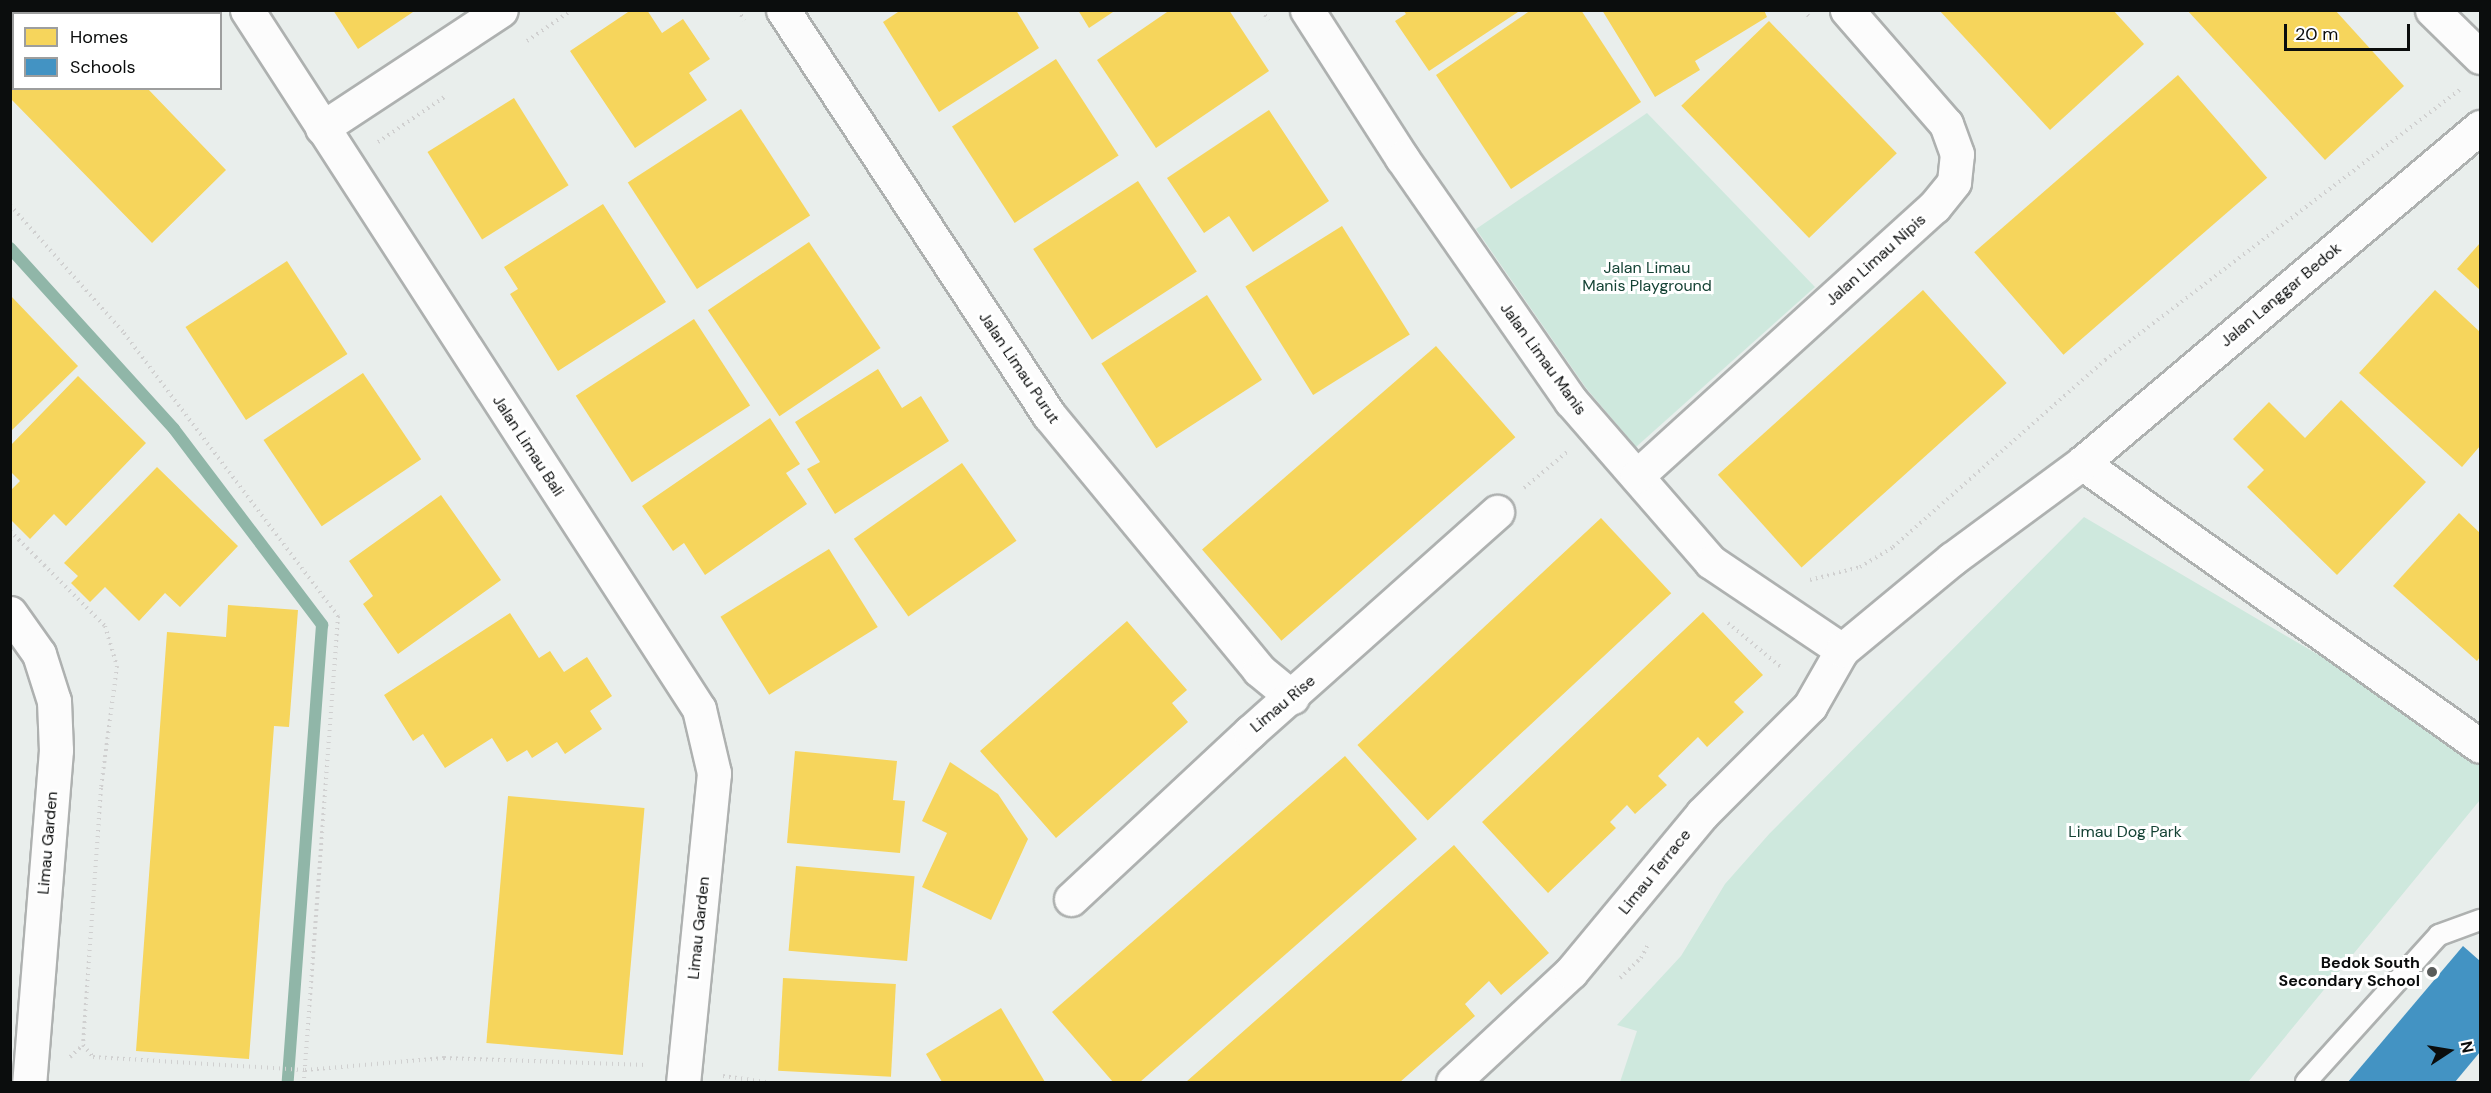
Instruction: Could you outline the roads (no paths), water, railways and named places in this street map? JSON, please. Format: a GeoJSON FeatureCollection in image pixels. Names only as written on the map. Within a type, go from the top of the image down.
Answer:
{"type":"FeatureCollection","features":[{"type":"Feature","properties":{"kind":"street","name":"Jalan Limau Bali"},"geometry":{"type":"LineString","coordinates":[[247,10],[699,709],[711,745],[714,773]]}},
{"type":"Feature","properties":{"kind":"street"},"geometry":{"type":"LineString","coordinates":[[322,128],[501,10]]}},
{"type":"Feature","properties":{"kind":"street","name":"Jalan Limau Purut"},"geometry":{"type":"LineString","coordinates":[[783,10],[1049,415],[1259,670],[1292,697]]}},
{"type":"Feature","properties":{"kind":"street","name":"Jalan Limau Manis"},"geometry":{"type":"LineString","coordinates":[[1307,10],[1402,158],[1571,401],[1712,562],[1842,650]]}},
{"type":"Feature","properties":{"kind":"street","name":"Jalan Limau Nipis"},"geometry":{"type":"LineString","coordinates":[[1637,476],[1934,207],[1954,182],[1957,154],[1946,124],[1847,10]]}},
{"type":"Feature","properties":{"kind":"street"},"geometry":{"type":"LineString","coordinates":[[2432,10],[2475,70]]}},
{"type":"Feature","properties":{"kind":"street","name":"Jalan Langgar Bedok"},"geometry":{"type":"LineString","coordinates":[[1842,650],[1952,559],[2082,464],[2481,127]]}},
{"type":"Feature","properties":{"kind":"street"},"geometry":{"type":"LineString","coordinates":[[2082,464],[2481,746]]}},
{"type":"Feature","properties":{"kind":"street","name":"Limau Rise"},"geometry":{"type":"LineString","coordinates":[[1071,899],[1509,501]]}},
{"type":"Feature","properties":{"kind":"street","name":"Limau Garden"},"geometry":{"type":"LineString","coordinates":[[10,614],[39,654],[54,701],[56,750],[29,1083]]}},
{"type":"Feature","properties":{"kind":"street","name":"Limau Terrace"},"geometry":{"type":"LineString","coordinates":[[1453,1083],[1572,972],[1702,814],[1810,706],[1842,650]]}},
{"type":"Feature","properties":{"kind":"street","name":"Limau Garden"},"geometry":{"type":"LineString","coordinates":[[683,1083],[714,773]]}},
{"type":"Feature","properties":{"kind":"lane"},"geometry":{"type":"LineString","coordinates":[[2306,1083],[2439,935],[2481,920]]}},
{"type":"Feature","properties":{"kind":"waterway"},"geometry":{"type":"LineString","coordinates":[[10,248],[174,429],[322,625],[288,1082]]}},
{"type":"Feature","properties":{"kind":"place","name":"Bedok South Secondary School"},"geometry":{"type":"Point","coordinates":[2432,972]}},
{"type":"Feature","properties":{"kind":"park label","name":"Jalan Limau Manis Playground"},"geometry":{"type":"Point","coordinates":[1647,277]}},
{"type":"Feature","properties":{"kind":"park label","name":"Limau Dog Park"},"geometry":{"type":"Point","coordinates":[2125,832]}}]}
